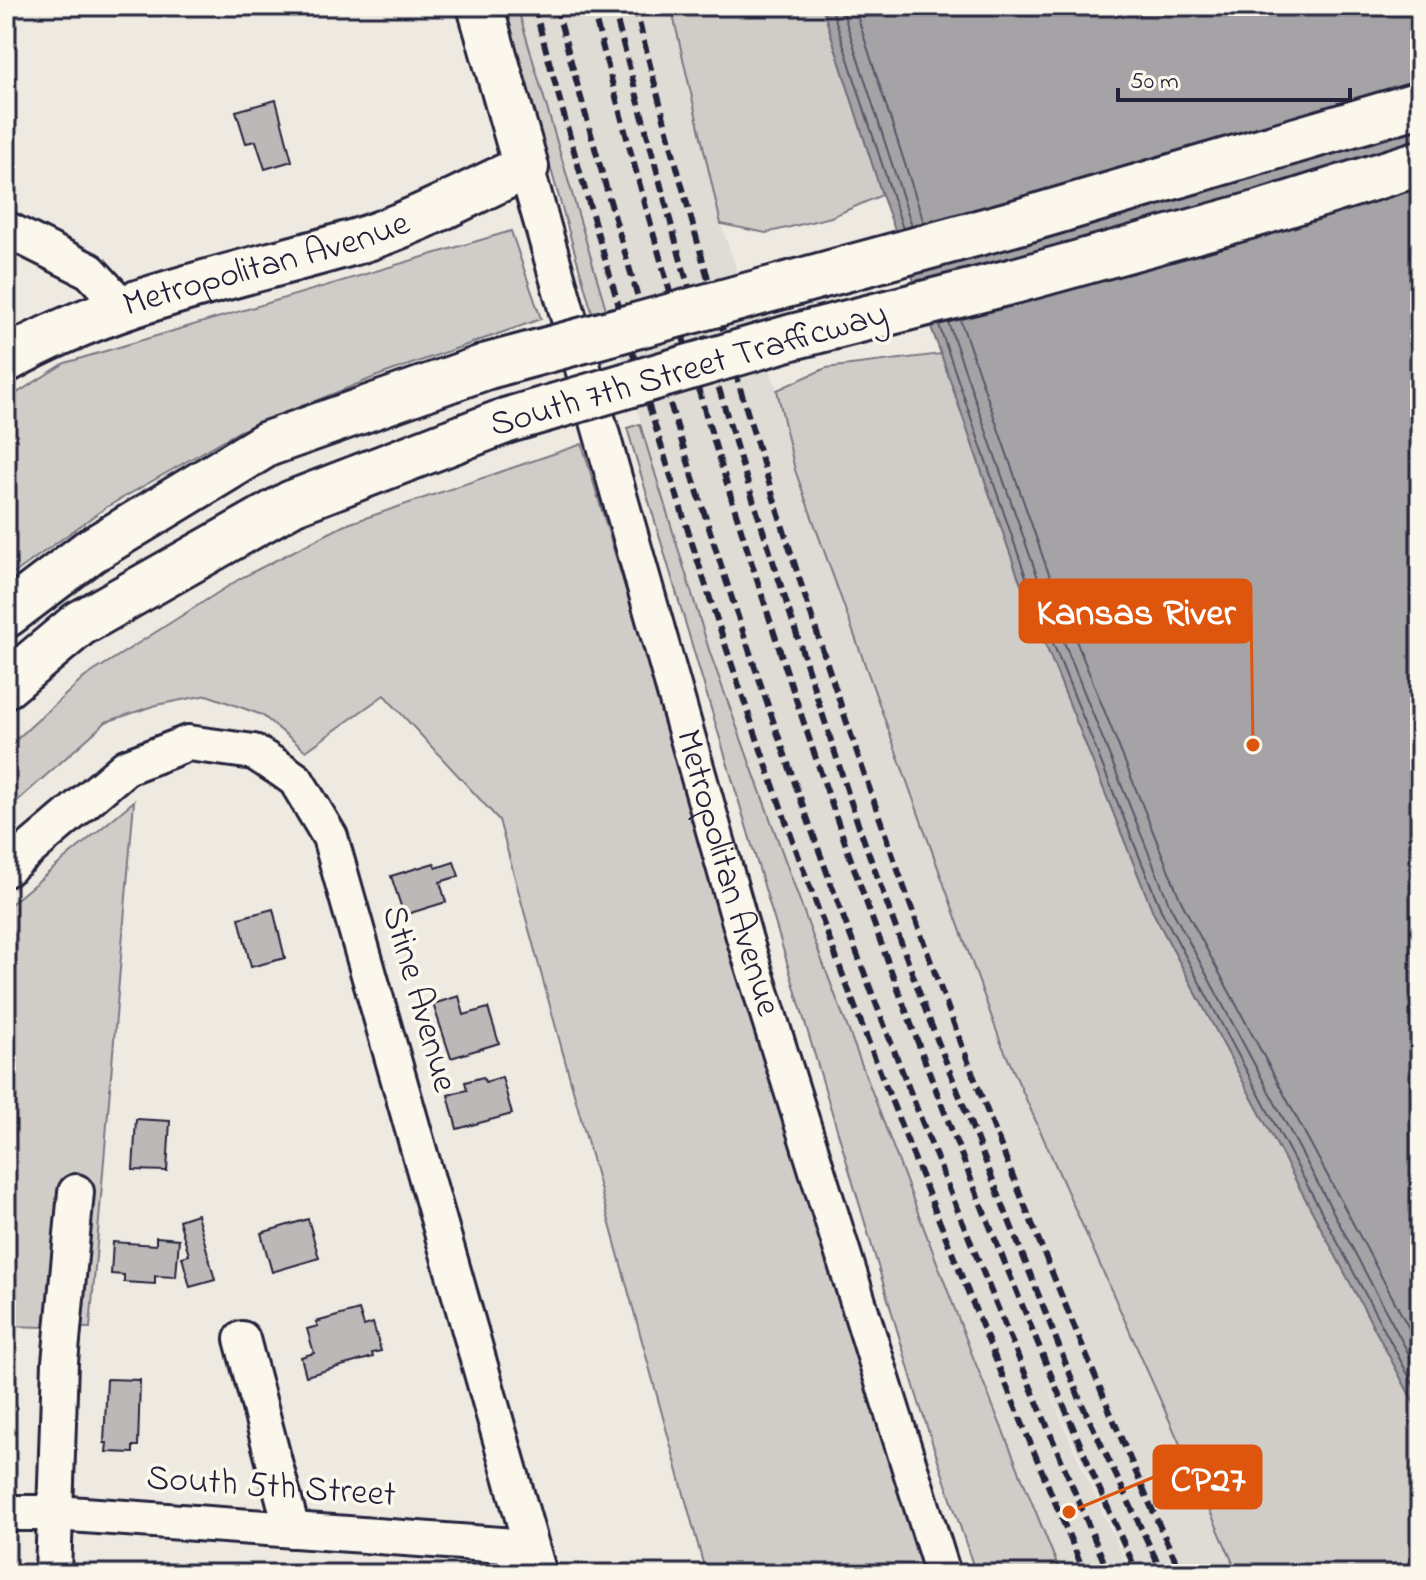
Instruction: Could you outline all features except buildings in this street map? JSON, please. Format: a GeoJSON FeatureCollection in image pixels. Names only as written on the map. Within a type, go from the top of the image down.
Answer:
{"type":"FeatureCollection","features":[{"type":"Feature","properties":{"kind":"main road","name":"Metropolitan Avenue"},"geometry":{"type":"LineString","coordinates":[[6,360],[60,332],[124,308],[362,239],[526,167],[480,6]]}},
{"type":"Feature","properties":{"kind":"main road","name":"South 7th Street Trafficway"},"geometry":{"type":"LineString","coordinates":[[6,615],[89,552],[267,444],[488,366],[1022,221],[1420,104]]}},
{"type":"Feature","properties":{"kind":"main road","name":"South 7th Street Trafficway"},"geometry":{"type":"LineString","coordinates":[[6,685],[79,624],[292,503],[505,421],[792,337],[1014,281],[1260,213],[1420,163]]}},
{"type":"Feature","properties":{"kind":"street","name":"Metropolitan Avenue"},"geometry":{"type":"LineString","coordinates":[[526,167],[745,940],[943,1574]]}},
{"type":"Feature","properties":{"kind":"street"},"geometry":{"type":"LineString","coordinates":[[6,229],[90,271],[124,308]]}},
{"type":"Feature","properties":{"kind":"street","name":"Stine Avenue"},"geometry":{"type":"LineString","coordinates":[[6,869],[126,767],[188,743],[254,752],[296,780],[330,837],[534,1560]]}},
{"type":"Feature","properties":{"kind":"street"},"geometry":{"type":"LineString","coordinates":[[53,1574],[60,1362],[76,1192]]}},
{"type":"Feature","properties":{"kind":"street"},"geometry":{"type":"LineString","coordinates":[[242,1339],[292,1530]]}},
{"type":"Feature","properties":{"kind":"street","name":"South 5th Street"},"geometry":{"type":"LineString","coordinates":[[6,1513],[56,1513],[292,1530],[534,1560]]}},
{"type":"Feature","properties":{"kind":"shaded area"},"geometry":{"type":"Polygon","coordinates":[[[504,6],[517,6],[606,309],[592,312],[504,6]]]}},
{"type":"Feature","properties":{"kind":"shaded area"},"geometry":{"type":"Polygon","coordinates":[[[517,6],[671,6],[721,224],[777,390],[795,470],[881,713],[1002,1043],[1238,1574],[1133,1574],[1045,1379],[1131,1574],[1061,1574],[973,1357],[810,929],[710,653],[517,6]]]}},
{"type":"Feature","properties":{"kind":"shaded area"},"geometry":{"type":"Polygon","coordinates":[[[671,6],[822,6],[882,195],[831,217],[766,233],[721,224],[671,6]]]}},
{"type":"Feature","properties":{"kind":"shaded area"},"geometry":{"type":"Polygon","coordinates":[[[511,231],[541,319],[380,375],[240,431],[105,508],[6,579],[6,400],[65,363],[511,231]]]}},
{"type":"Feature","properties":{"kind":"shaded area"},"geometry":{"type":"Polygon","coordinates":[[[941,354],[1018,576],[1154,914],[1420,1414],[1420,1574],[1238,1574],[1001,1043],[795,470],[777,390],[826,368],[941,354]]]}},
{"type":"Feature","properties":{"kind":"shaded area"},"geometry":{"type":"Polygon","coordinates":[[[640,424],[710,653],[810,929],[973,1357],[1061,1574],[976,1574],[919,1403],[627,428],[640,424]]]}},
{"type":"Feature","properties":{"kind":"shaded area"},"geometry":{"type":"Polygon","coordinates":[[[582,444],[857,1362],[925,1574],[706,1574],[499,820],[384,695],[306,751],[262,715],[207,695],[156,705],[106,722],[6,811],[6,749],[85,677],[241,578],[345,525],[582,444]]]}},
{"type":"Feature","properties":{"kind":"shaded area"},"geometry":{"type":"Polygon","coordinates":[[[134,801],[90,1328],[6,1326],[6,908],[134,801]]]}},
{"type":"Feature","properties":{"kind":"water"},"geometry":{"type":"Polygon","coordinates":[[[822,6],[1420,6],[1420,1414],[1154,914],[1018,576],[882,195],[822,6]]]}},
{"type":"Feature","properties":{"kind":"railway"},"geometry":{"type":"LineString","coordinates":[[534,6],[657,432],[760,748],[901,1125],[1085,1574]]}},
{"type":"Feature","properties":{"kind":"railway"},"geometry":{"type":"LineString","coordinates":[[556,6],[667,395],[794,779],[914,1100],[1109,1574]]}},
{"type":"Feature","properties":{"kind":"railway"},"geometry":{"type":"LineString","coordinates":[[592,6],[730,494],[836,816],[953,1133],[1060,1397],[1138,1574]]}},
{"type":"Feature","properties":{"kind":"railway"},"geometry":{"type":"LineString","coordinates":[[613,6],[681,261],[740,459],[858,824],[927,1014],[1081,1402],[1163,1574]]}},
{"type":"Feature","properties":{"kind":"railway"},"geometry":{"type":"LineString","coordinates":[[635,6],[698,242],[767,476],[882,825],[1022,1199],[1120,1436],[1182,1574]]}},
{"type":"Feature","properties":{"kind":"place","name":"Kansas River"},"geometry":{"type":"Point","coordinates":[1253,745]}},
{"type":"Feature","properties":{"kind":"place","name":"CP27"},"geometry":{"type":"Point","coordinates":[1069,1512]}}]}
